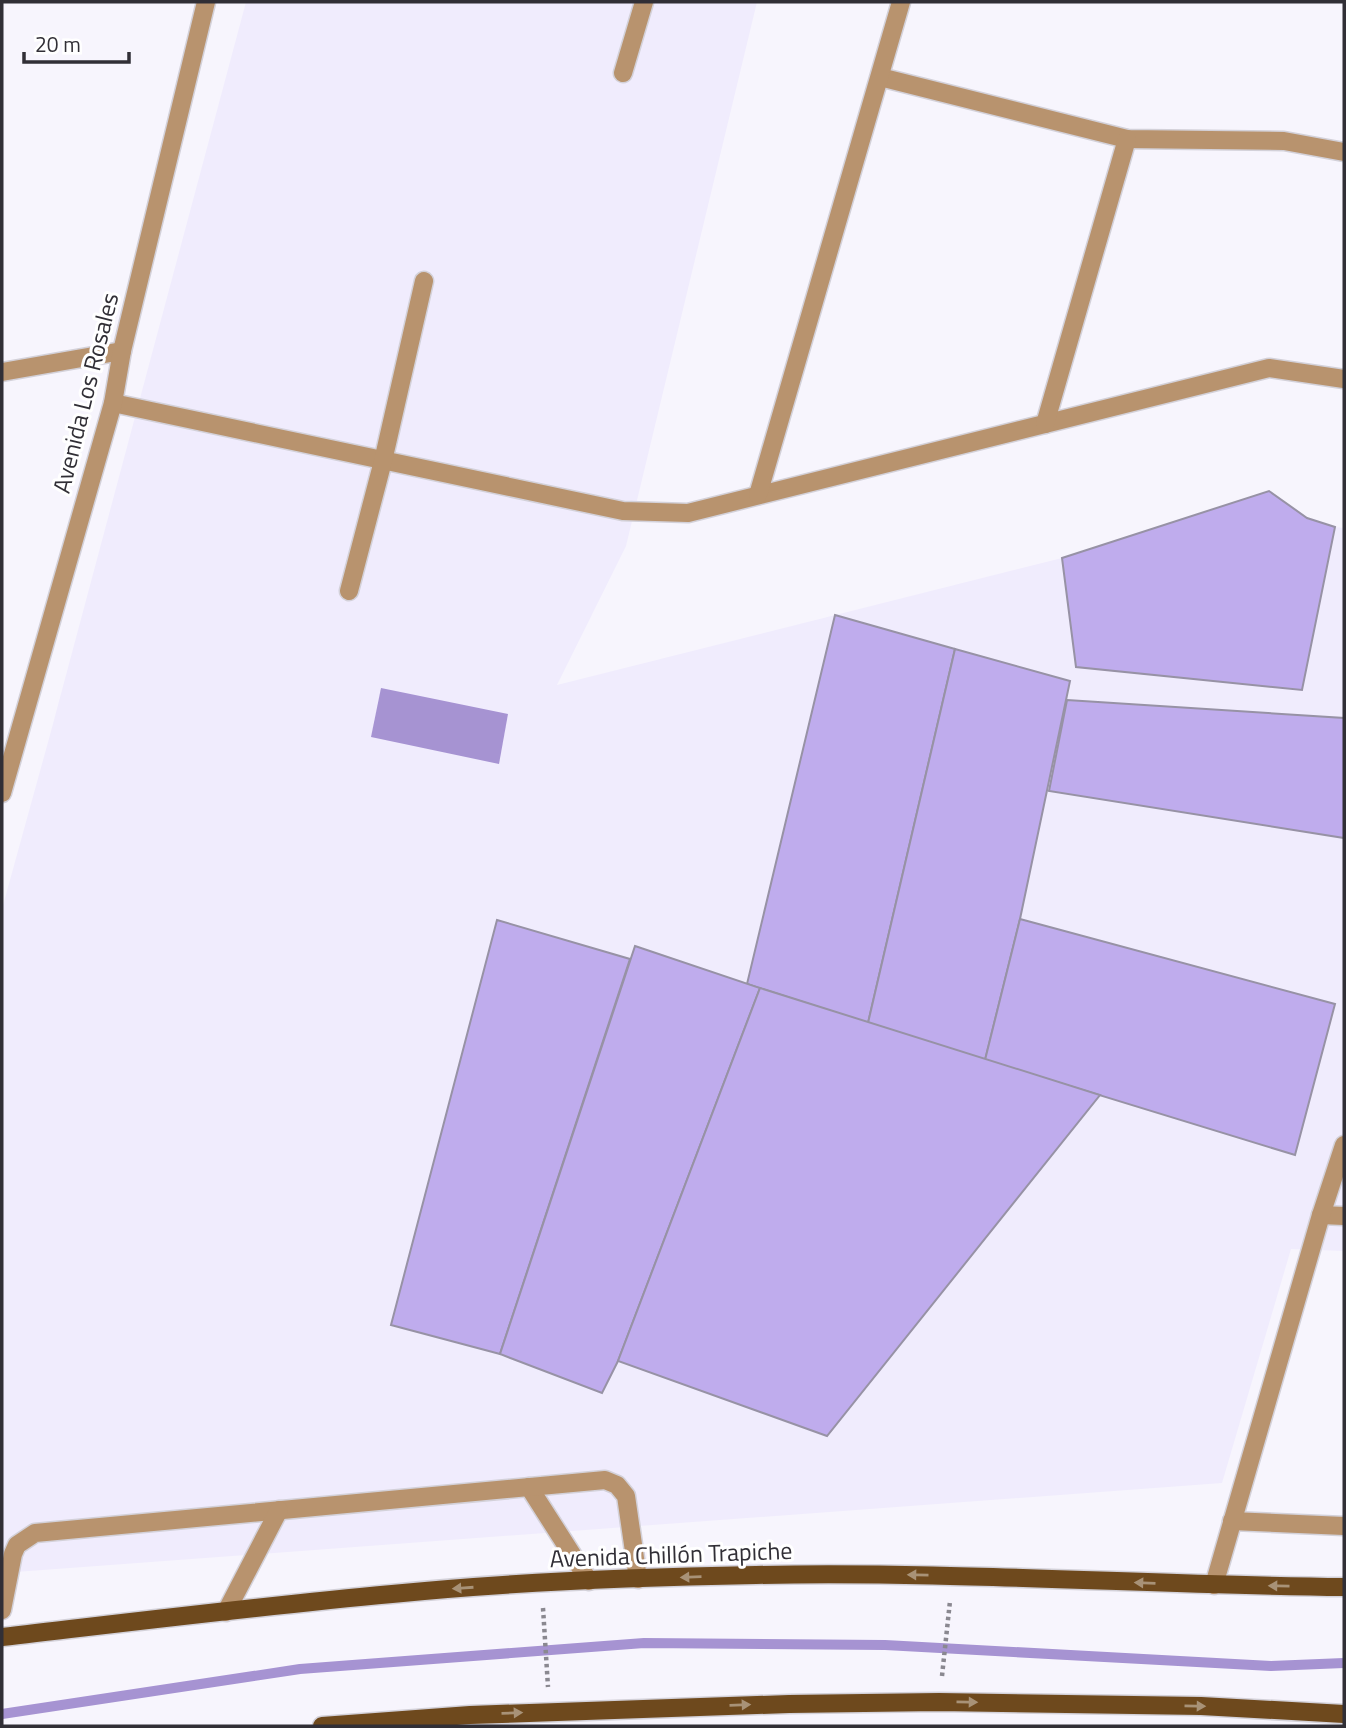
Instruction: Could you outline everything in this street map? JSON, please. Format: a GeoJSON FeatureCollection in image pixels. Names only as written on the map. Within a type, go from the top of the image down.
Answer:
{"type":"FeatureCollection","features":[{"type":"Feature","properties":{"kind":"main road","name":"Avenida Chillón Trapiche"},"geometry":{"type":"LineString","coordinates":[[2,1637],[393,1593],[638,1579],[756,1575],[953,1576],[1214,1586],[1344,1587]]}},
{"type":"Feature","properties":{"kind":"main road"},"geometry":{"type":"LineString","coordinates":[[322,1726],[470,1715],[775,1704],[939,1702],[1201,1706],[1344,1714]]}},
{"type":"Feature","properties":{"kind":"street","name":"Avenida Los Rosales"},"geometry":{"type":"LineString","coordinates":[[2,793],[113,403],[122,351],[206,2]]}},
{"type":"Feature","properties":{"kind":"street"},"geometry":{"type":"LineString","coordinates":[[623,73],[644,2]]}},
{"type":"Feature","properties":{"kind":"street"},"geometry":{"type":"LineString","coordinates":[[758,495],[901,2]]}},
{"type":"Feature","properties":{"kind":"street"},"geometry":{"type":"LineString","coordinates":[[880,76],[1127,139],[1284,141],[1344,152]]}},
{"type":"Feature","properties":{"kind":"street"},"geometry":{"type":"LineString","coordinates":[[1045,424],[1127,139]]}},
{"type":"Feature","properties":{"kind":"street"},"geometry":{"type":"LineString","coordinates":[[349,591],[383,461],[424,281]]}},
{"type":"Feature","properties":{"kind":"street"},"geometry":{"type":"LineString","coordinates":[[2,372],[122,351]]}},
{"type":"Feature","properties":{"kind":"street"},"geometry":{"type":"LineString","coordinates":[[113,403],[623,511],[688,513],[1269,368],[1344,379]]}},
{"type":"Feature","properties":{"kind":"street"},"geometry":{"type":"LineString","coordinates":[[1214,1586],[1321,1215],[1344,1145]]}},
{"type":"Feature","properties":{"kind":"street"},"geometry":{"type":"LineString","coordinates":[[1321,1215],[1344,1216]]}},
{"type":"Feature","properties":{"kind":"street"},"geometry":{"type":"LineString","coordinates":[[2,1609],[13,1554],[17,1545],[35,1532],[605,1480],[617,1485],[626,1496],[638,1579]]}},
{"type":"Feature","properties":{"kind":"street"},"geometry":{"type":"LineString","coordinates":[[529,1487],[589,1581]]}},
{"type":"Feature","properties":{"kind":"street"},"geometry":{"type":"LineString","coordinates":[[226,1612],[279,1510]]}},
{"type":"Feature","properties":{"kind":"street"},"geometry":{"type":"LineString","coordinates":[[1232,1521],[1344,1526]]}},
{"type":"Feature","properties":{"kind":"path"},"geometry":{"type":"LineString","coordinates":[[939,1702],[953,1576]]}},
{"type":"Feature","properties":{"kind":"path"},"geometry":{"type":"LineString","coordinates":[[541,1584],[550,1712]]}},
{"type":"Feature","properties":{"kind":"shaded area"},"geometry":{"type":"Polygon","coordinates":[[[246,2],[757,2],[626,546],[557,685],[1062,558],[1307,518],[1344,528],[1344,1251],[1291,1249],[1222,1483],[2,1573],[2,909],[246,2]]]}},
{"type":"Feature","properties":{"kind":"shaded area"},"geometry":{"type":"Polygon","coordinates":[[[381,688],[508,714],[499,764],[371,737],[381,688]]]}},
{"type":"Feature","properties":{"kind":"building"},"geometry":{"type":"Polygon","coordinates":[[[1269,491],[1307,518],[1335,527],[1302,690],[1076,667],[1062,558],[1269,491]]]}},
{"type":"Feature","properties":{"kind":"building"},"geometry":{"type":"Polygon","coordinates":[[[835,615],[955,649],[868,1023],[747,984],[835,615]]]}},
{"type":"Feature","properties":{"kind":"building"},"geometry":{"type":"Polygon","coordinates":[[[955,649],[1070,681],[1020,919],[985,1060],[868,1023],[955,649]]]}},
{"type":"Feature","properties":{"kind":"building"},"geometry":{"type":"Polygon","coordinates":[[[1067,700],[1344,718],[1344,838],[1049,791],[1067,700]]]}},
{"type":"Feature","properties":{"kind":"building"},"geometry":{"type":"Polygon","coordinates":[[[1020,919],[1335,1004],[1295,1155],[985,1060],[1020,919]]]}},
{"type":"Feature","properties":{"kind":"building"},"geometry":{"type":"Polygon","coordinates":[[[497,920],[630,959],[500,1354],[391,1325],[497,920]]]}},
{"type":"Feature","properties":{"kind":"building"},"geometry":{"type":"Polygon","coordinates":[[[635,946],[760,988],[618,1361],[602,1393],[500,1354],[635,946]]]}},
{"type":"Feature","properties":{"kind":"building"},"geometry":{"type":"Polygon","coordinates":[[[760,988],[1100,1095],[827,1436],[618,1361],[760,988]]]}},
{"type":"Feature","properties":{"kind":"waterway"},"geometry":{"type":"LineString","coordinates":[[2,1714],[300,1669],[644,1643],[885,1645],[1271,1666],[1344,1663]]}}]}
